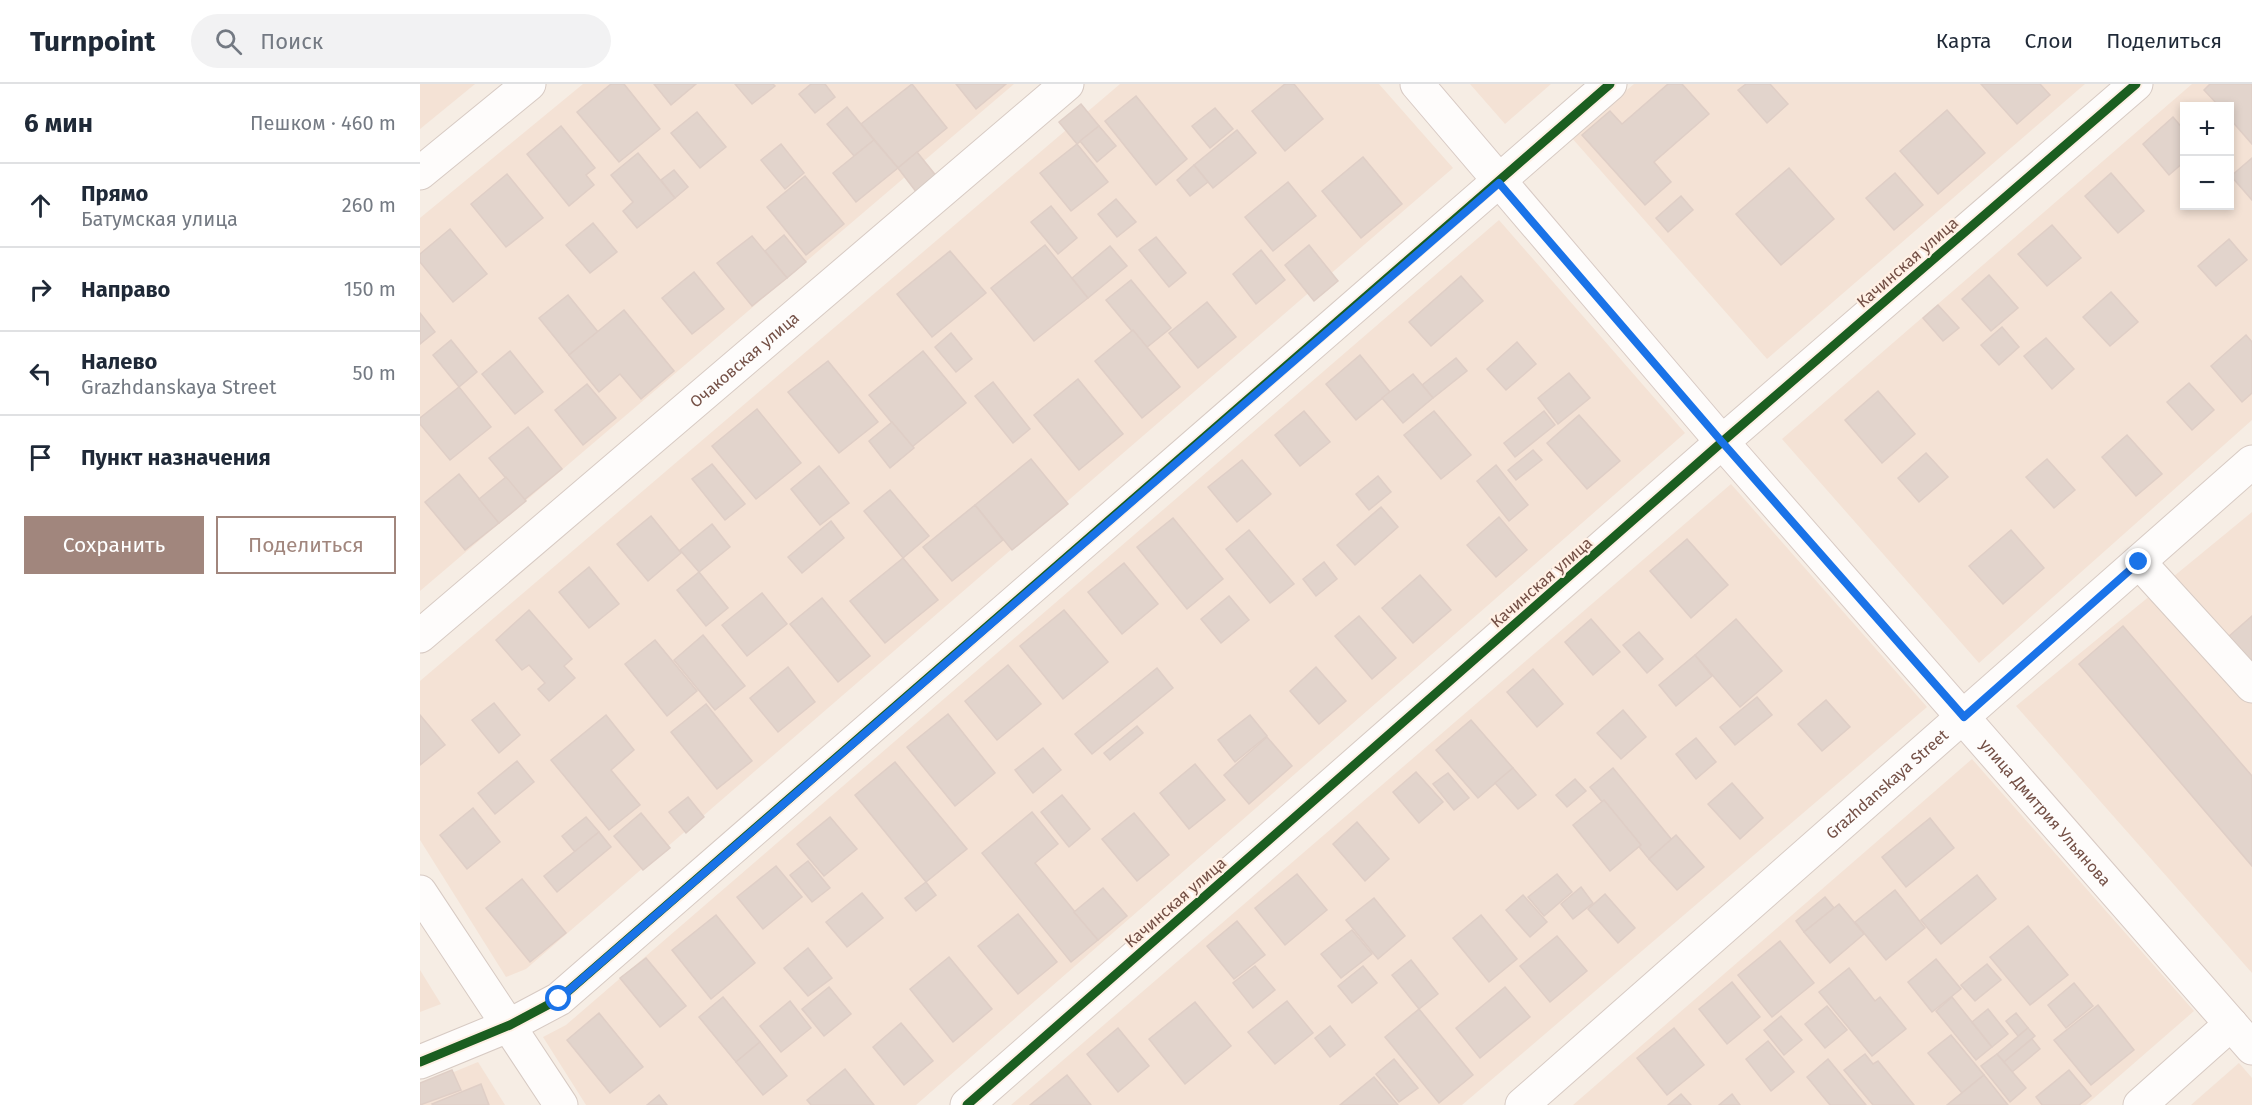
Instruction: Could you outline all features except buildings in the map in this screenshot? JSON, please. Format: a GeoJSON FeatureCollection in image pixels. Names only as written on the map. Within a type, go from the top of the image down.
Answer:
{"type":"FeatureCollection","features":[{"type":"Feature","properties":{"kind":"street"},"geometry":{"type":"LineString","coordinates":[[420,173],[529,84]]}},
{"type":"Feature","properties":{"kind":"street","name":"Очаковская улица"},"geometry":{"type":"LineString","coordinates":[[420,636],[1067,84]]}},
{"type":"Feature","properties":{"kind":"street","name":"улица Дмитрия Ульянова"},"geometry":{"type":"LineString","coordinates":[[1417,84],[1722,442],[2241,1036]]}},
{"type":"Feature","properties":{"kind":"street"},"geometry":{"type":"LineString","coordinates":[[420,1062],[510,1025],[559,999],[1610,84]]}},
{"type":"Feature","properties":{"kind":"street","name":"Качинская улица"},"geometry":{"type":"LineString","coordinates":[[968,1105],[1722,442],[2136,84]]}},
{"type":"Feature","properties":{"kind":"street","name":"Grazhdanskaya Street"},"geometry":{"type":"LineString","coordinates":[[1522,1105],[2252,462]]}},
{"type":"Feature","properties":{"kind":"street"},"geometry":{"type":"LineString","coordinates":[[2139,562],[2252,686]]}},
{"type":"Feature","properties":{"kind":"street"},"geometry":{"type":"LineString","coordinates":[[420,892],[561,1105]]}},
{"type":"Feature","properties":{"kind":"street"},"geometry":{"type":"LineString","coordinates":[[2140,1105],[2241,1036]]}},
{"type":"Feature","properties":{"kind":"shaded area"},"geometry":{"type":"Polygon","coordinates":[[[420,84],[475,84],[420,129],[420,84]]]}},
{"type":"Feature","properties":{"kind":"shaded area"},"geometry":{"type":"Polygon","coordinates":[[[583,84],[1014,84],[420,591],[420,218],[583,84]]]}},
{"type":"Feature","properties":{"kind":"shaded area"},"geometry":{"type":"Polygon","coordinates":[[[1120,84],[1379,84],[1453,168],[526,969],[506,977],[420,840],[420,681],[1120,84]]]}},
{"type":"Feature","properties":{"kind":"shaded area"},"geometry":{"type":"Polygon","coordinates":[[[1470,84],[1551,84],[1505,124],[1470,84]]]}},
{"type":"Feature","properties":{"kind":"shaded area"},"geometry":{"type":"Polygon","coordinates":[[[1634,84],[2085,84],[1767,359],[1571,137],[1634,84]]]}},
{"type":"Feature","properties":{"kind":"shaded area"},"geometry":{"type":"Polygon","coordinates":[[[2192,84],[2252,84],[2252,420],[1979,663],[1782,439],[2192,84]]]}},
{"type":"Feature","properties":{"kind":"shaded area"},"geometry":{"type":"Polygon","coordinates":[[[1499,220],[1685,433],[916,1105],[586,1105],[543,1037],[566,1025],[1499,220]]]}},
{"type":"Feature","properties":{"kind":"shaded area"},"geometry":{"type":"Polygon","coordinates":[[[1731,484],[1927,707],[1462,1105],[1011,1105],[1731,484]]]}},
{"type":"Feature","properties":{"kind":"shaded area"},"geometry":{"type":"Polygon","coordinates":[[[2252,512],[2252,973],[2016,706],[2252,512]]]}},
{"type":"Feature","properties":{"kind":"shaded area"},"geometry":{"type":"Polygon","coordinates":[[[1972,759],[2194,1011],[2086,1105],[1573,1105],[1972,759]]]}},
{"type":"Feature","properties":{"kind":"shaded area"},"geometry":{"type":"Polygon","coordinates":[[[420,970],[441,1004],[420,1012],[420,970]]]}},
{"type":"Feature","properties":{"kind":"shaded area"},"geometry":{"type":"Polygon","coordinates":[[[478,1062],[505,1105],[420,1105],[420,1086],[478,1062]]]}},
{"type":"Feature","properties":{"kind":"shaded area"},"geometry":{"type":"Polygon","coordinates":[[[2239,1063],[2252,1078],[2252,1105],[2191,1105],[2239,1063]]]}},
{"type":"Feature","properties":{"kind":"cycle path"},"geometry":{"type":"LineString","coordinates":[[420,1062],[510,1025],[559,999],[1610,84]]}},
{"type":"Feature","properties":{"kind":"cycle path"},"geometry":{"type":"LineString","coordinates":[[967,1105],[1722,442],[2136,84]]}},
{"type":"Feature","properties":{"kind":"route"},"geometry":{"type":"LineString","coordinates":[[559,999],[1499,183],[1722,442],[1964,717],[2139,562]]}}]}
